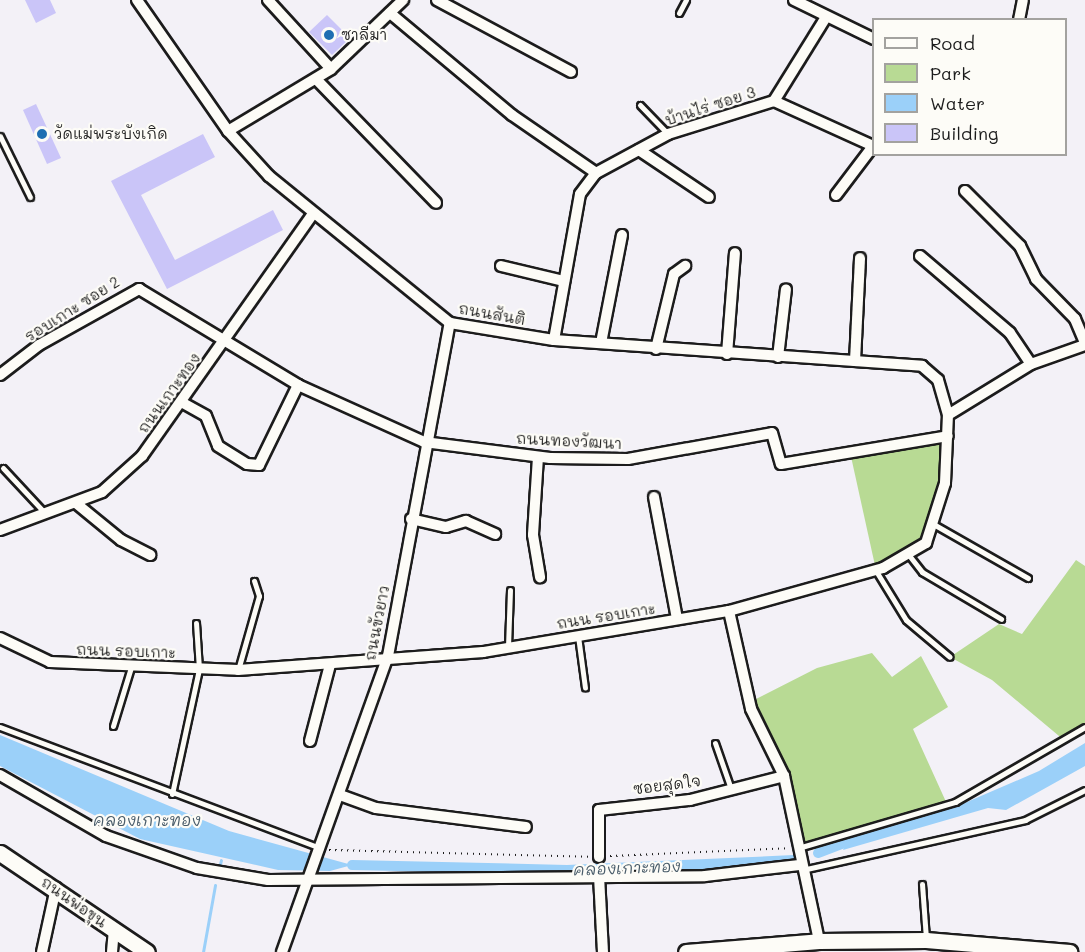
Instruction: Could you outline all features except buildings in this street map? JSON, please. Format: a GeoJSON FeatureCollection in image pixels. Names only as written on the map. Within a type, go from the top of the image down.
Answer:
{"type":"FeatureCollection","features":[{"type":"Feature","properties":{"kind":"main road","name":"ถนนพ่อขุน"},"geometry":{"type":"LineString","coordinates":[[0,853],[56,888],[147,952]]}},
{"type":"Feature","properties":{"kind":"main road"},"geometry":{"type":"LineString","coordinates":[[686,952],[926,940],[982,947],[1070,952]]}},
{"type":"Feature","properties":{"kind":"street","name":"ถนนสันติ"},"geometry":{"type":"LineString","coordinates":[[137,0],[228,131],[313,214],[450,323],[554,340],[922,366],[938,380],[948,415]]}},
{"type":"Feature","properties":{"kind":"street"},"geometry":{"type":"LineString","coordinates":[[268,0],[331,69]]}},
{"type":"Feature","properties":{"kind":"street"},"geometry":{"type":"LineString","coordinates":[[228,131],[317,80],[404,0]]}},
{"type":"Feature","properties":{"kind":"street"},"geometry":{"type":"LineString","coordinates":[[437,0],[571,72]]}},
{"type":"Feature","properties":{"kind":"street"},"geometry":{"type":"LineString","coordinates":[[794,0],[872,39]]}},
{"type":"Feature","properties":{"kind":"street"},"geometry":{"type":"LineString","coordinates":[[1019,18],[1023,0]]}},
{"type":"Feature","properties":{"kind":"street"},"geometry":{"type":"LineString","coordinates":[[390,13],[512,116],[596,173]]}},
{"type":"Feature","properties":{"kind":"street","name":"บ้านไร่ ซอย 3"},"geometry":{"type":"LineString","coordinates":[[554,340],[580,194],[596,173],[668,134],[774,101],[826,16]]}},
{"type":"Feature","properties":{"kind":"street"},"geometry":{"type":"LineString","coordinates":[[317,80],[436,203]]}},
{"type":"Feature","properties":{"kind":"street"},"geometry":{"type":"LineString","coordinates":[[774,101],[872,145]]}},
{"type":"Feature","properties":{"kind":"street"},"geometry":{"type":"LineString","coordinates":[[836,195],[872,146]]}},
{"type":"Feature","properties":{"kind":"street"},"geometry":{"type":"LineString","coordinates":[[639,150],[709,197]]}},
{"type":"Feature","properties":{"kind":"street"},"geometry":{"type":"LineString","coordinates":[[948,415],[1031,364],[1085,344],[1075,319],[1036,279],[1033,266],[965,191]]}},
{"type":"Feature","properties":{"kind":"street","name":"ถนนเกาะทอง"},"geometry":{"type":"LineString","coordinates":[[0,530],[76,504],[102,492],[142,456],[183,403],[222,342],[313,214]]}},
{"type":"Feature","properties":{"kind":"street"},"geometry":{"type":"LineString","coordinates":[[601,343],[622,235]]}},
{"type":"Feature","properties":{"kind":"street"},"geometry":{"type":"LineString","coordinates":[[727,354],[735,253]]}},
{"type":"Feature","properties":{"kind":"street"},"geometry":{"type":"LineString","coordinates":[[921,256],[1010,333],[1031,364]]}},
{"type":"Feature","properties":{"kind":"street"},"geometry":{"type":"LineString","coordinates":[[855,361],[860,258]]}},
{"type":"Feature","properties":{"kind":"street"},"geometry":{"type":"LineString","coordinates":[[501,266],[564,281]]}},
{"type":"Feature","properties":{"kind":"street"},"geometry":{"type":"LineString","coordinates":[[656,349],[674,274],[685,266]]}},
{"type":"Feature","properties":{"kind":"street","name":"รอบเกาะ ซอย 2"},"geometry":{"type":"LineString","coordinates":[[0,375],[131,289],[139,289],[222,342]]}},
{"type":"Feature","properties":{"kind":"street"},"geometry":{"type":"LineString","coordinates":[[778,357],[786,289]]}},
{"type":"Feature","properties":{"kind":"street","name":"ถนนขัวยาว"},"geometry":{"type":"LineString","coordinates":[[282,952],[322,848],[388,656],[424,442],[450,323]]}},
{"type":"Feature","properties":{"kind":"street","name":"ถนนทองวัฒนา"},"geometry":{"type":"LineString","coordinates":[[222,342],[298,386],[424,442],[538,457],[628,459],[772,433],[781,464],[948,436]]}},
{"type":"Feature","properties":{"kind":"street"},"geometry":{"type":"LineString","coordinates":[[183,403],[206,416],[225,451],[259,465],[298,386]]}},
{"type":"Feature","properties":{"kind":"street","name":"ถนน รอบเกาะ"},"geometry":{"type":"LineString","coordinates":[[0,638],[50,662],[238,670],[330,665],[388,656],[508,648],[729,611],[876,570],[926,543],[935,525],[948,436],[948,415]]}},
{"type":"Feature","properties":{"kind":"street"},"geometry":{"type":"LineString","coordinates":[[538,457],[533,536],[540,577]]}},
{"type":"Feature","properties":{"kind":"street"},"geometry":{"type":"LineString","coordinates":[[654,496],[677,620]]}},
{"type":"Feature","properties":{"kind":"street"},"geometry":{"type":"LineString","coordinates":[[76,504],[121,540],[150,555]]}},
{"type":"Feature","properties":{"kind":"street"},"geometry":{"type":"LineString","coordinates":[[411,519],[446,527],[466,521],[495,534]]}},
{"type":"Feature","properties":{"kind":"street"},"geometry":{"type":"LineString","coordinates":[[729,611],[751,709],[784,776],[796,848],[819,946]]}},
{"type":"Feature","properties":{"kind":"street"},"geometry":{"type":"LineString","coordinates":[[310,741],[330,665]]}},
{"type":"Feature","properties":{"kind":"street"},"geometry":{"type":"LineString","coordinates":[[0,775],[106,836],[197,868],[310,881],[705,876],[800,867]]}},
{"type":"Feature","properties":{"kind":"street","name":"ซอยสุดใจ"},"geometry":{"type":"LineString","coordinates":[[599,856],[599,810],[690,800],[784,776]]}},
{"type":"Feature","properties":{"kind":"street"},"geometry":{"type":"LineString","coordinates":[[340,795],[375,808],[526,827]]}},
{"type":"Feature","properties":{"kind":"street"},"geometry":{"type":"LineString","coordinates":[[599,876],[603,952]]}},
{"type":"Feature","properties":{"kind":"street"},"geometry":{"type":"LineString","coordinates":[[42,952],[56,888]]}},
{"type":"Feature","properties":{"kind":"street"},"geometry":{"type":"LineString","coordinates":[[112,952],[114,930]]}},
{"type":"Feature","properties":{"kind":"lane"},"geometry":{"type":"LineString","coordinates":[[679,13],[686,0]]}},
{"type":"Feature","properties":{"kind":"lane"},"geometry":{"type":"LineString","coordinates":[[640,105],[668,134]]}},
{"type":"Feature","properties":{"kind":"lane"},"geometry":{"type":"LineString","coordinates":[[0,136],[30,197]]}},
{"type":"Feature","properties":{"kind":"lane"},"geometry":{"type":"LineString","coordinates":[[3,468],[45,513]]}},
{"type":"Feature","properties":{"kind":"lane"},"geometry":{"type":"LineString","coordinates":[[935,525],[1028,578]]}},
{"type":"Feature","properties":{"kind":"lane"},"geometry":{"type":"LineString","coordinates":[[908,554],[922,572],[1001,620]]}},
{"type":"Feature","properties":{"kind":"lane"},"geometry":{"type":"LineString","coordinates":[[876,570],[906,620],[950,657]]}},
{"type":"Feature","properties":{"kind":"lane"},"geometry":{"type":"LineString","coordinates":[[238,670],[259,596],[254,581]]}},
{"type":"Feature","properties":{"kind":"lane"},"geometry":{"type":"LineString","coordinates":[[508,648],[510,590]]}},
{"type":"Feature","properties":{"kind":"lane"},"geometry":{"type":"LineString","coordinates":[[172,794],[199,669],[196,623]]}},
{"type":"Feature","properties":{"kind":"lane"},"geometry":{"type":"LineString","coordinates":[[578,636],[585,688]]}},
{"type":"Feature","properties":{"kind":"lane"},"geometry":{"type":"LineString","coordinates":[[113,726],[131,667]]}},
{"type":"Feature","properties":{"kind":"lane"},"geometry":{"type":"LineString","coordinates":[[0,727],[172,794],[322,848]]}},
{"type":"Feature","properties":{"kind":"lane"},"geometry":{"type":"LineString","coordinates":[[796,848],[955,802],[1085,727]]}},
{"type":"Feature","properties":{"kind":"lane"},"geometry":{"type":"LineString","coordinates":[[715,743],[731,789]]}},
{"type":"Feature","properties":{"kind":"lane"},"geometry":{"type":"LineString","coordinates":[[800,867],[1025,820],[1085,790]]}},
{"type":"Feature","properties":{"kind":"lane"},"geometry":{"type":"LineString","coordinates":[[922,884],[926,940]]}},
{"type":"Feature","properties":{"kind":"path"},"geometry":{"type":"LineString","coordinates":[[322,848],[352,854],[599,856],[796,848]]}},
{"type":"Feature","properties":{"kind":"green space"},"geometry":{"type":"Polygon","coordinates":[[[948,436],[945,483],[926,543],[876,570],[850,452],[948,436]]]}},
{"type":"Feature","properties":{"kind":"green space"},"geometry":{"type":"Polygon","coordinates":[[[1076,560],[1085,566],[1085,726],[1065,741],[992,680],[950,657],[999,624],[1022,634],[1076,560]]]}},
{"type":"Feature","properties":{"kind":"green space"},"geometry":{"type":"Polygon","coordinates":[[[872,653],[892,677],[921,656],[948,707],[913,729],[947,804],[797,847],[786,776],[750,702],[817,668],[872,653]]]}},
{"type":"Feature","properties":{"kind":"water","name":"คลองเกาะทอง"},"geometry":{"type":"Polygon","coordinates":[[[0,735],[229,831],[352,865],[330,871],[278,870],[140,839],[0,766],[0,735]]]}},
{"type":"Feature","properties":{"kind":"water"},"geometry":{"type":"Polygon","coordinates":[[[1085,743],[1085,766],[1006,810],[988,808],[843,850],[850,834],[960,805],[1039,771],[1085,743]]]}},
{"type":"Feature","properties":{"kind":"waterway","name":"คลองเกาะทอง"},"geometry":{"type":"LineString","coordinates":[[818,853],[846,842]]}},
{"type":"Feature","properties":{"kind":"waterway"},"geometry":{"type":"LineString","coordinates":[[220,864],[221,860]]}},
{"type":"Feature","properties":{"kind":"waterway","name":"คลองเกาะทอง"},"geometry":{"type":"LineString","coordinates":[[352,865],[567,870],[794,860]]}},
{"type":"Feature","properties":{"kind":"waterway"},"geometry":{"type":"LineString","coordinates":[[203,952],[215,885]]}},
{"type":"Feature","properties":{"kind":"place","name":"ซาลีมา"},"geometry":{"type":"Point","coordinates":[329,35]}},
{"type":"Feature","properties":{"kind":"place","name":"วัดแม่พระบังเกิด"},"geometry":{"type":"Point","coordinates":[42,134]}}]}
